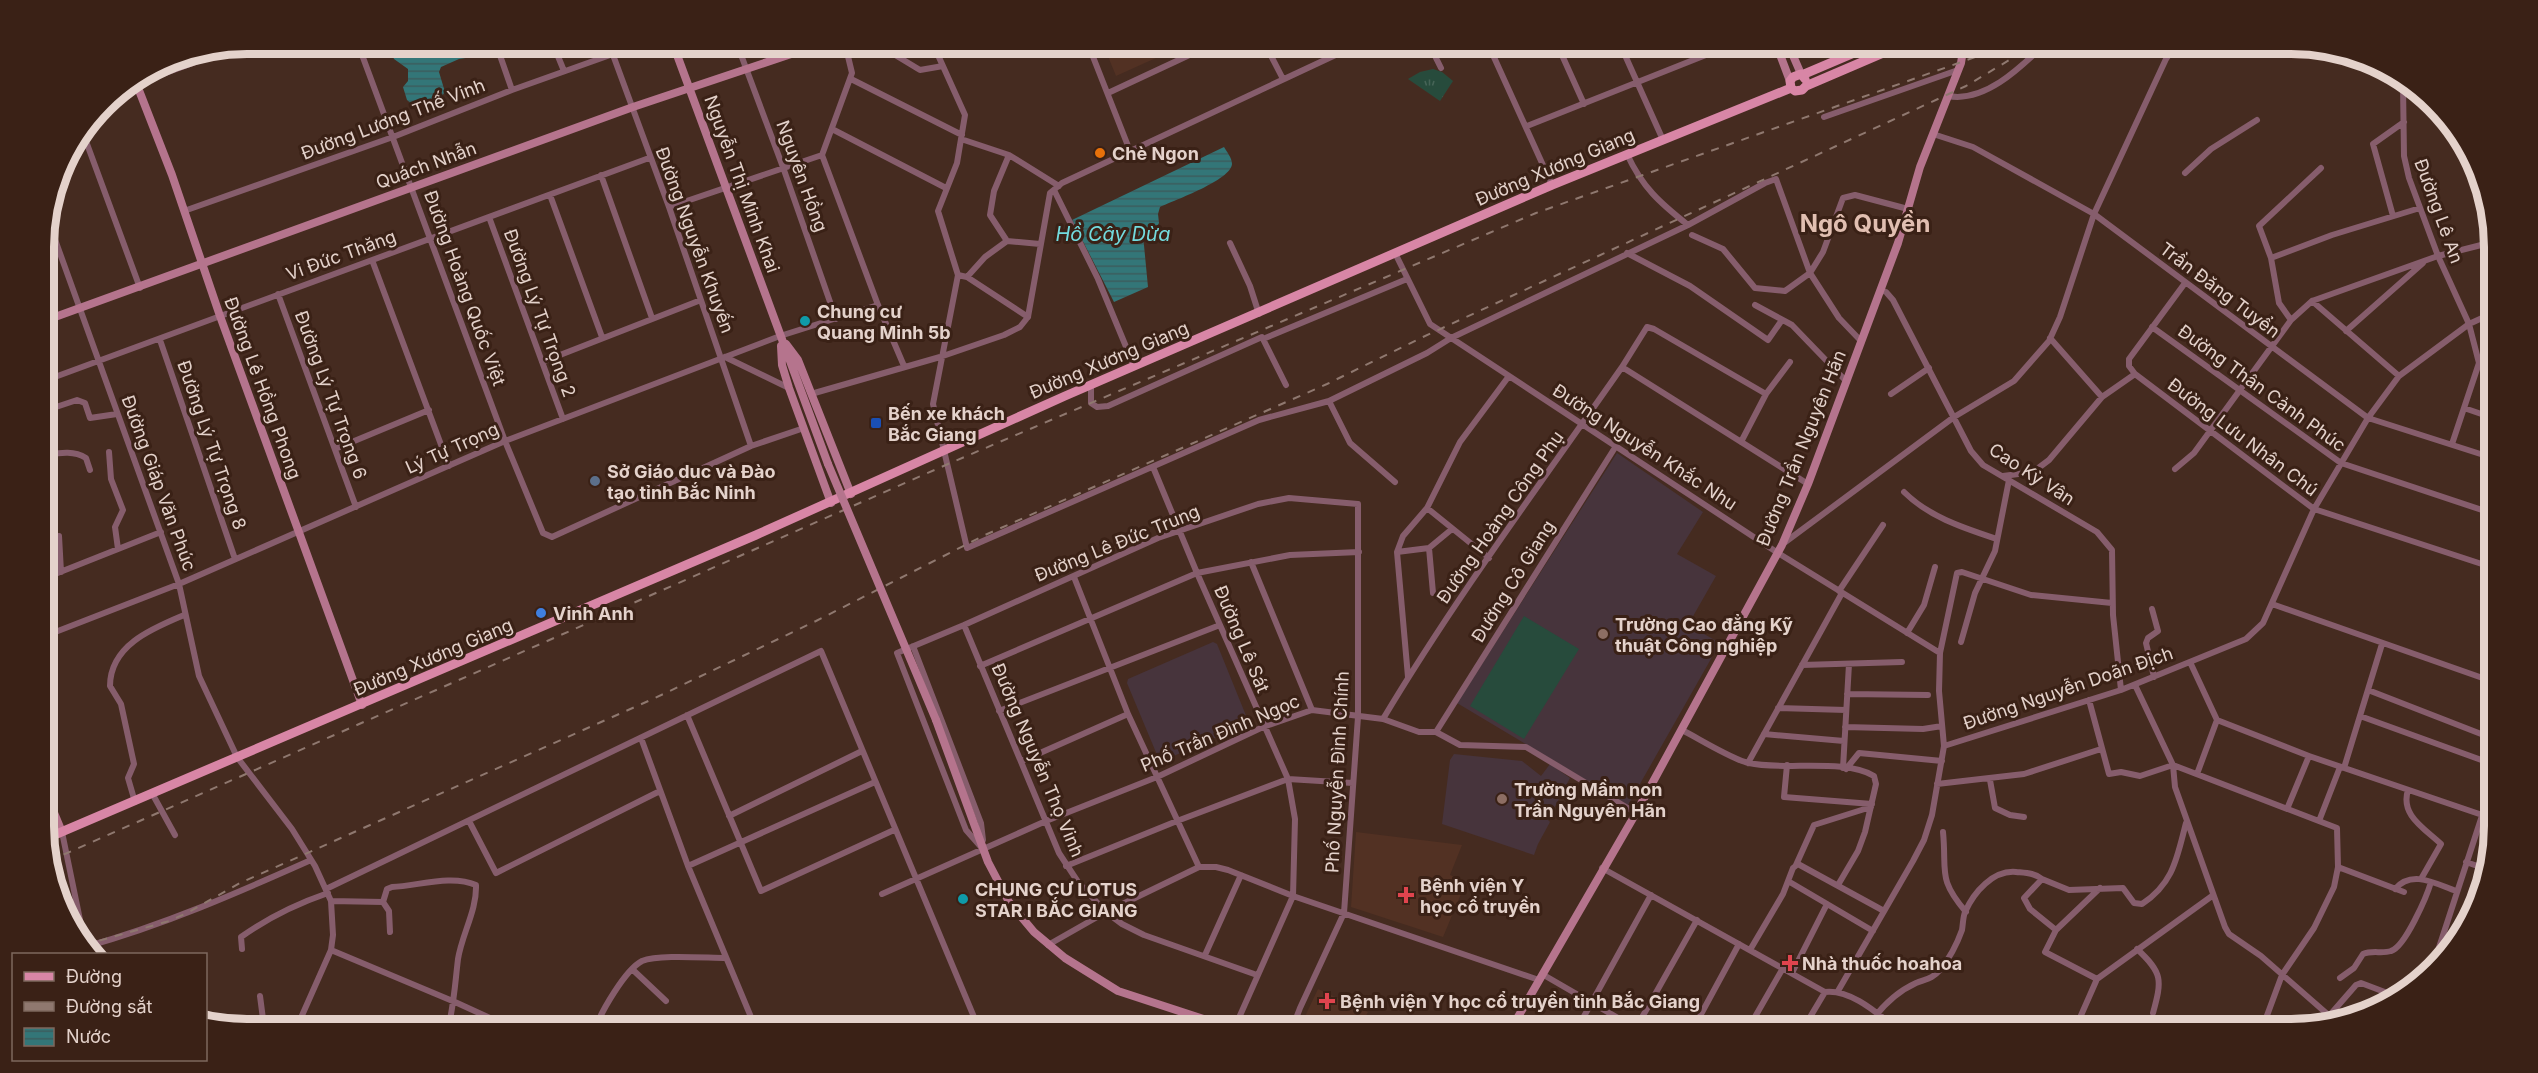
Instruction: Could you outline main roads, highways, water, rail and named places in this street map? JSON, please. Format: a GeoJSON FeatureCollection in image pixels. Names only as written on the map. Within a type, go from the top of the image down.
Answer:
{"type":"FeatureCollection","features":[{"type":"Feature","properties":{"kind":"main road"},"geometry":{"type":"LineString","coordinates":[[1851,54],[1801,75],[1793,76],[1791,84],[1798,91],[1881,54]]}},
{"type":"Feature","properties":{"kind":"main road"},"geometry":{"type":"LineString","coordinates":[[1801,75],[1806,80],[1806,86]]}},
{"type":"Feature","properties":{"kind":"main road","name":"Đường Xương Giang"},"geometry":{"type":"LineString","coordinates":[[55,835],[153,795],[831,503],[1134,366],[1791,84]]}},
{"type":"Feature","properties":{"kind":"water"},"geometry":{"type":"Polygon","coordinates":[[[392,54],[474,54],[472,57],[459,59],[441,67],[439,72],[445,92],[442,96],[414,106],[407,100],[403,87],[408,81],[408,69],[394,59],[392,54]]]}},
{"type":"Feature","properties":{"kind":"water","name":"Hồ Cây Dừa"},"geometry":{"type":"Polygon","coordinates":[[[1224,147],[1232,162],[1229,170],[1213,183],[1160,207],[1159,223],[1156,228],[1143,235],[1148,287],[1114,302],[1072,220],[1224,147]]]}},
{"type":"Feature","properties":{"kind":"railway"},"geometry":{"type":"LineString","coordinates":[[57,857],[948,464],[1536,213],[1984,54]]}},
{"type":"Feature","properties":{"kind":"railway"},"geometry":{"type":"LineString","coordinates":[[94,942],[169,921],[240,883],[655,698],[816,621],[985,535],[1327,384],[1423,337],[1966,86],[2019,54]]}},
{"type":"Feature","properties":{"kind":"place","name":"Chè Ngon"},"geometry":{"type":"Point","coordinates":[1100,153]}},
{"type":"Feature","properties":{"kind":"place","name":"Chung cư Quang Minh 5b"},"geometry":{"type":"Point","coordinates":[805,321]}},
{"type":"Feature","properties":{"kind":"place","name":"Bến xe khách Bắc Giang"},"geometry":{"type":"Point","coordinates":[876,423]}},
{"type":"Feature","properties":{"kind":"place","name":"Sở Giáo dục và Đào tạo tỉnh Bắc Ninh"},"geometry":{"type":"Point","coordinates":[595,481]}},
{"type":"Feature","properties":{"kind":"place","name":"Vinh Anh"},"geometry":{"type":"Point","coordinates":[541,613]}},
{"type":"Feature","properties":{"kind":"place","name":"Trường Cao đẳng Kỹ thuật Công nghiệp"},"geometry":{"type":"Point","coordinates":[1603,634]}},
{"type":"Feature","properties":{"kind":"place","name":"Trường Mầm non Trần Nguyên Hãn"},"geometry":{"type":"Point","coordinates":[1502,799]}},
{"type":"Feature","properties":{"kind":"place","name":"Bệnh viện Y học cổ truyền"},"geometry":{"type":"Point","coordinates":[1406,895]}},
{"type":"Feature","properties":{"kind":"place","name":"CHUNG CƯ LOTUS STAR I BẮC GIANG"},"geometry":{"type":"Point","coordinates":[963,899]}},
{"type":"Feature","properties":{"kind":"place","name":"Nhà thuốc hoahoa"},"geometry":{"type":"Point","coordinates":[1790,963]}},
{"type":"Feature","properties":{"kind":"place","name":"Bệnh viện Y học cổ truyền tỉnh Bắc Giang"},"geometry":{"type":"Point","coordinates":[1327,1001]}},
{"type":"Feature","properties":{"kind":"district","name":"Ngô Quyền"},"geometry":{"type":"Point","coordinates":[1865,223]}}]}
